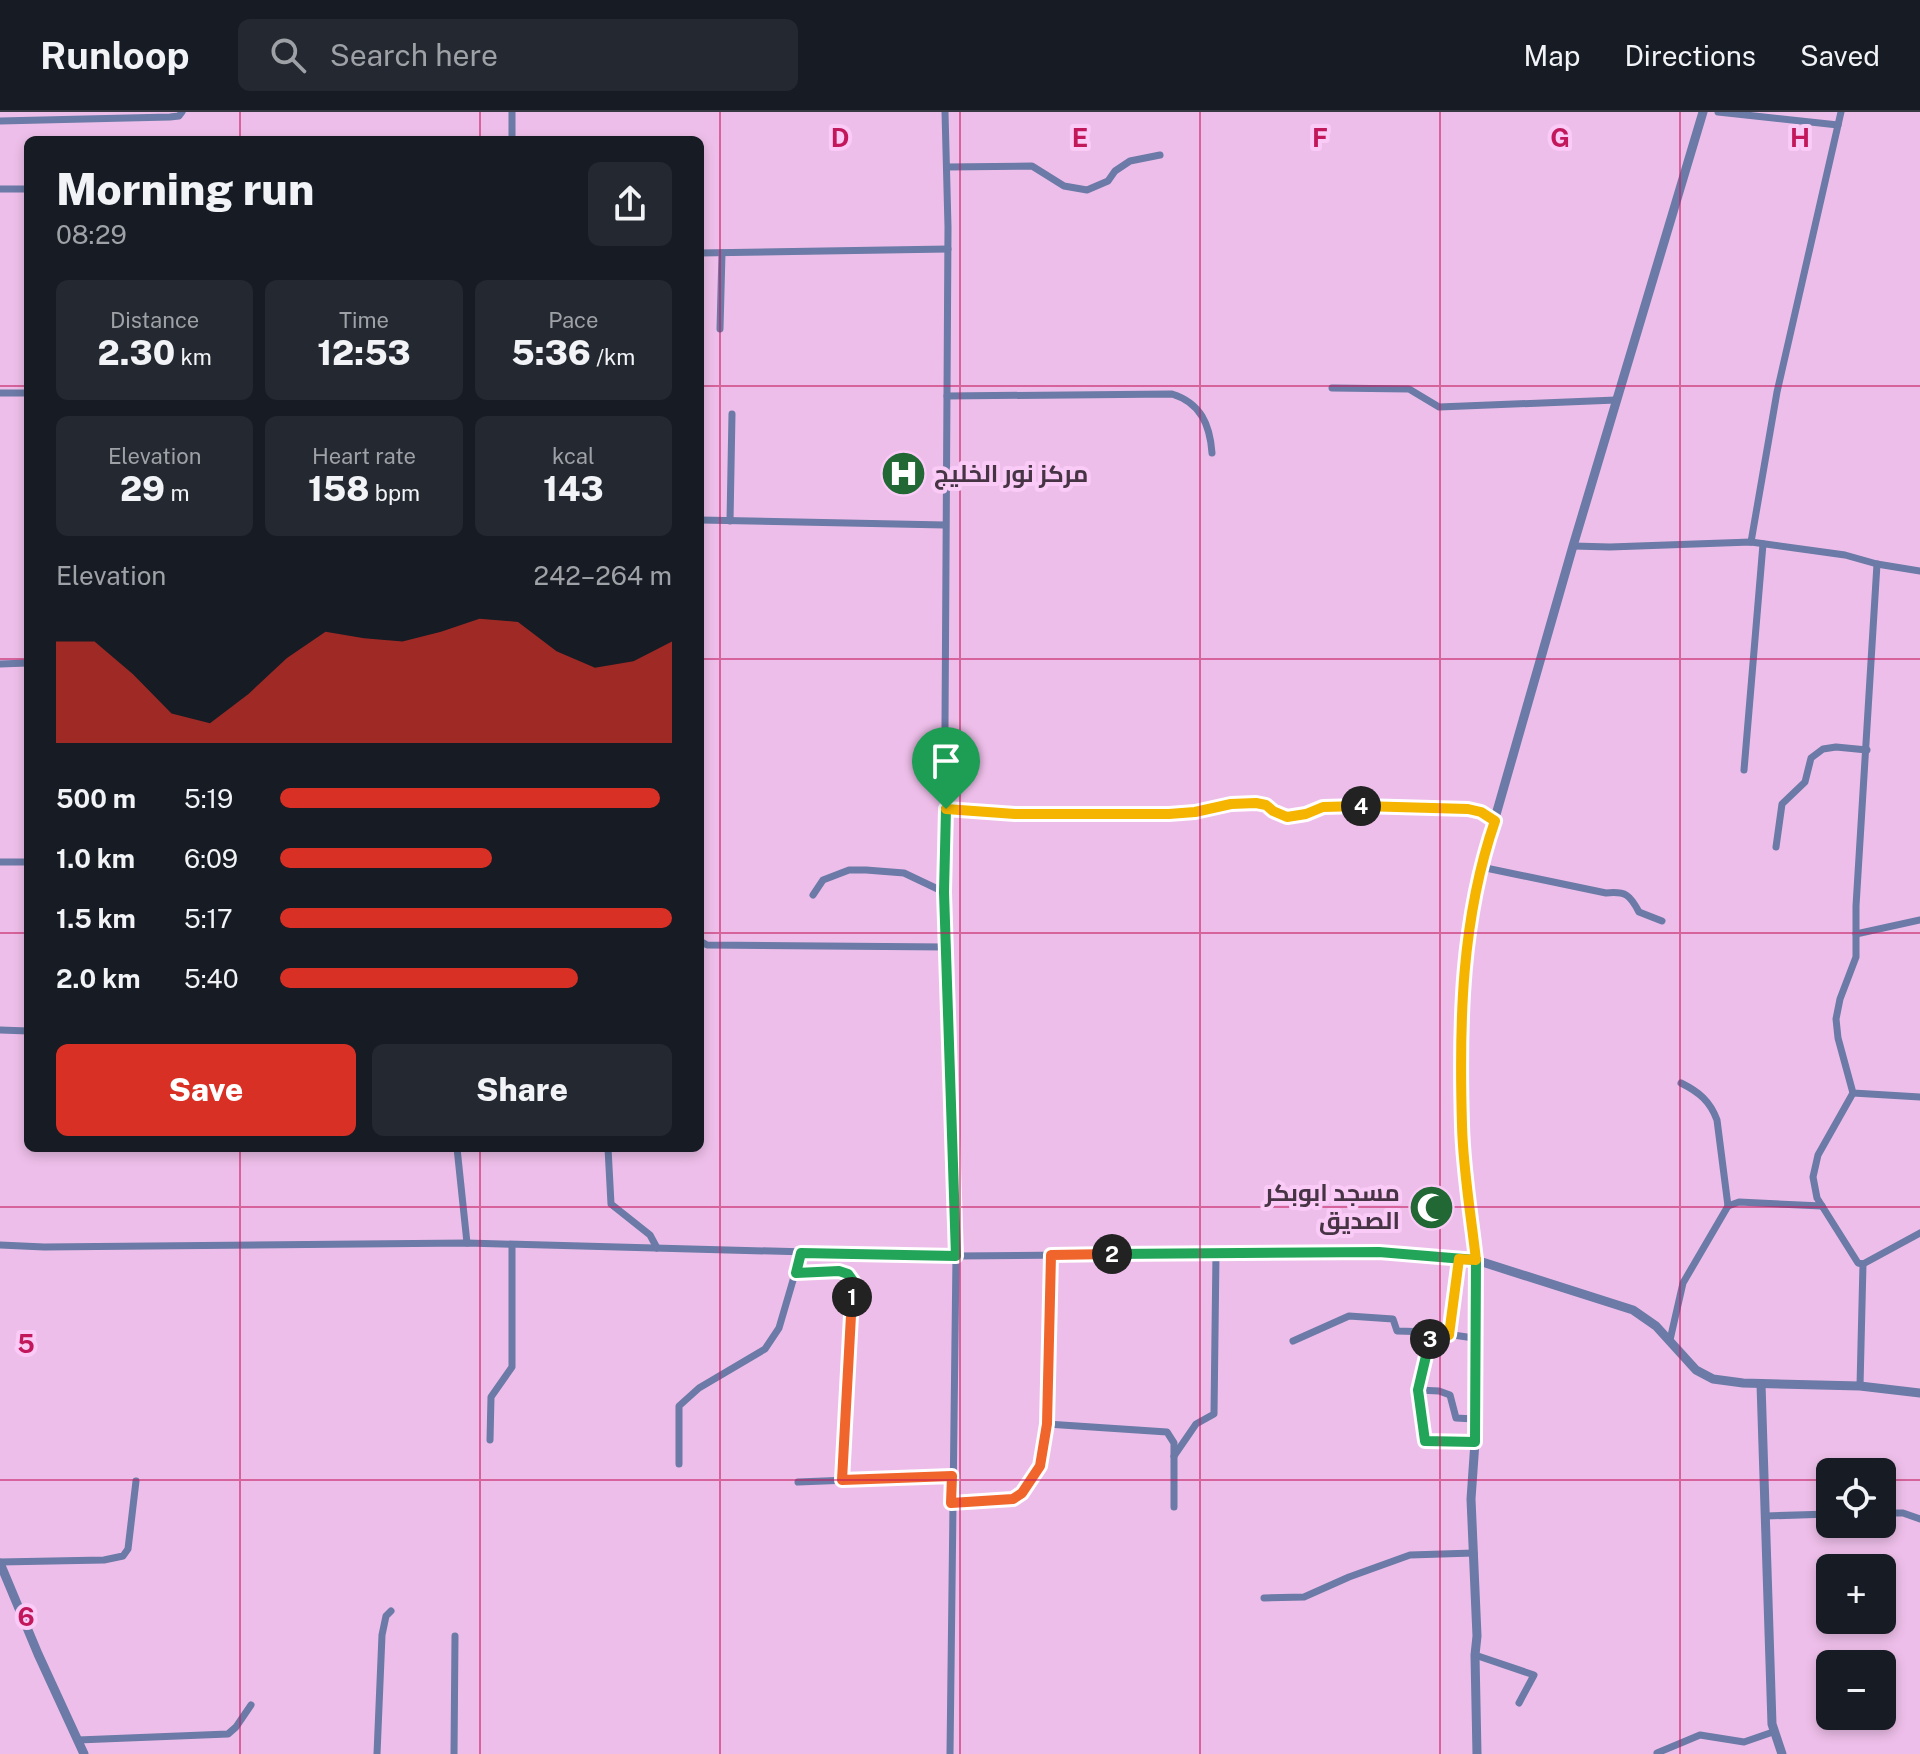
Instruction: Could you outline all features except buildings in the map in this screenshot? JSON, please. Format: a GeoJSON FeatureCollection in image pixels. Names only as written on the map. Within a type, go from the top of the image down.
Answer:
{"type":"FeatureCollection","features":[{"type":"Feature","properties":{"kind":"street"},"geometry":{"type":"LineString","coordinates":[[0,121],[170,117],[179,116],[182,112]]}},
{"type":"Feature","properties":{"kind":"street"},"geometry":{"type":"LineString","coordinates":[[512,112],[512,136]]}},
{"type":"Feature","properties":{"kind":"street"},"geometry":{"type":"LineString","coordinates":[[945,112],[948,249],[944,892],[956,1256],[950,1754]]}},
{"type":"Feature","properties":{"kind":"street"},"geometry":{"type":"LineString","coordinates":[[1477,1754],[1477,1636],[1471,1499],[1475,1442],[1476,1260],[1462,1127],[1464,975],[1481,867],[1703,112]]}},
{"type":"Feature","properties":{"kind":"street"},"geometry":{"type":"LineString","coordinates":[[1718,112],[1838,125]]}},
{"type":"Feature","properties":{"kind":"street"},"geometry":{"type":"LineString","coordinates":[[1751,542],[1777,392],[1841,112]]}},
{"type":"Feature","properties":{"kind":"street"},"geometry":{"type":"LineString","coordinates":[[947,167],[1032,166],[1064,186],[1087,190],[1108,181],[1115,171],[1130,161],[1160,155]]}},
{"type":"Feature","properties":{"kind":"street"},"geometry":{"type":"LineString","coordinates":[[0,189],[24,189]]}},
{"type":"Feature","properties":{"kind":"street"},"geometry":{"type":"LineString","coordinates":[[704,253],[948,249]]}},
{"type":"Feature","properties":{"kind":"street"},"geometry":{"type":"LineString","coordinates":[[720,329],[722,253]]}},
{"type":"Feature","properties":{"kind":"street"},"geometry":{"type":"LineString","coordinates":[[1332,388],[1409,389],[1439,407],[1616,400]]}},
{"type":"Feature","properties":{"kind":"street"},"geometry":{"type":"LineString","coordinates":[[0,393],[24,393]]}},
{"type":"Feature","properties":{"kind":"street"},"geometry":{"type":"LineString","coordinates":[[947,396],[1172,394],[1190,404],[1207,422],[1212,453]]}},
{"type":"Feature","properties":{"kind":"street"},"geometry":{"type":"LineString","coordinates":[[730,521],[732,414]]}},
{"type":"Feature","properties":{"kind":"street"},"geometry":{"type":"LineString","coordinates":[[704,520],[945,525]]}},
{"type":"Feature","properties":{"kind":"street"},"geometry":{"type":"LineString","coordinates":[[1573,546],[1751,542],[1845,555],[1920,571]]}},
{"type":"Feature","properties":{"kind":"street"},"geometry":{"type":"LineString","coordinates":[[1744,770],[1763,544]]}},
{"type":"Feature","properties":{"kind":"street"},"geometry":{"type":"LineString","coordinates":[[1863,1264],[1854,1260],[1822,1206],[1814,1184],[1814,1167],[1828,1135],[1853,1093],[1836,1019],[1840,999],[1855,964],[1877,564]]}},
{"type":"Feature","properties":{"kind":"street"},"geometry":{"type":"LineString","coordinates":[[0,664],[24,663]]}},
{"type":"Feature","properties":{"kind":"street"},"geometry":{"type":"LineString","coordinates":[[1776,847],[1782,804],[1805,782],[1811,758],[1816,752],[1836,747],[1867,750]]}},
{"type":"Feature","properties":{"kind":"street"},"geometry":{"type":"LineString","coordinates":[[946,809],[1015,814],[1169,814],[1256,803],[1287,817],[1330,806],[1415,807],[1468,809],[1481,812],[1495,821]]}},
{"type":"Feature","properties":{"kind":"street"},"geometry":{"type":"LineString","coordinates":[[0,862],[24,862]]}},
{"type":"Feature","properties":{"kind":"street"},"geometry":{"type":"LineString","coordinates":[[1481,867],[1606,893],[1626,893],[1633,898],[1639,912],[1662,921]]}},
{"type":"Feature","properties":{"kind":"street"},"geometry":{"type":"LineString","coordinates":[[813,895],[823,880],[857,870],[904,873],[944,892]]}},
{"type":"Feature","properties":{"kind":"street"},"geometry":{"type":"LineString","coordinates":[[1856,934],[1920,920]]}},
{"type":"Feature","properties":{"kind":"street"},"geometry":{"type":"LineString","coordinates":[[704,943],[946,947]]}},
{"type":"Feature","properties":{"kind":"street"},"geometry":{"type":"LineString","coordinates":[[0,1030],[24,1031]]}},
{"type":"Feature","properties":{"kind":"street"},"geometry":{"type":"LineString","coordinates":[[1670,1340],[1683,1283],[1728,1206],[1717,1120],[1703,1096],[1681,1083]]}},
{"type":"Feature","properties":{"kind":"street"},"geometry":{"type":"LineString","coordinates":[[1853,1093],[1920,1097]]}},
{"type":"Feature","properties":{"kind":"street"},"geometry":{"type":"LineString","coordinates":[[457,1152],[467,1243]]}},
{"type":"Feature","properties":{"kind":"street"},"geometry":{"type":"LineString","coordinates":[[608,1152],[611,1204],[650,1235],[657,1248]]}},
{"type":"Feature","properties":{"kind":"street"},"geometry":{"type":"LineString","coordinates":[[1728,1206],[1739,1202],[1822,1206]]}},
{"type":"Feature","properties":{"kind":"street"},"geometry":{"type":"LineString","coordinates":[[1863,1264],[1920,1233]]}},
{"type":"Feature","properties":{"kind":"street"},"geometry":{"type":"LineString","coordinates":[[0,1245],[467,1243],[956,1256],[1379,1252],[1476,1260],[1633,1310],[1656,1326],[1686,1361],[1704,1375],[1728,1382],[1860,1386],[1920,1393]]}},
{"type":"Feature","properties":{"kind":"street"},"geometry":{"type":"LineString","coordinates":[[490,1440],[491,1397],[512,1367],[512,1245]]}},
{"type":"Feature","properties":{"kind":"street"},"geometry":{"type":"LineString","coordinates":[[679,1464],[679,1406],[699,1388],[765,1349],[779,1328],[801,1253]]}},
{"type":"Feature","properties":{"kind":"street"},"geometry":{"type":"LineString","coordinates":[[1174,1456],[1196,1424],[1214,1414],[1216,1253]]}},
{"type":"Feature","properties":{"kind":"street"},"geometry":{"type":"LineString","coordinates":[[951,1503],[1013,1499],[1022,1493],[1040,1466],[1047,1424],[1051,1255]]}},
{"type":"Feature","properties":{"kind":"street"},"geometry":{"type":"LineString","coordinates":[[1449,1335],[1459,1259]]}},
{"type":"Feature","properties":{"kind":"street"},"geometry":{"type":"LineString","coordinates":[[1860,1386],[1863,1264]]}},
{"type":"Feature","properties":{"kind":"street"},"geometry":{"type":"LineString","coordinates":[[796,1273],[839,1271],[848,1274],[853,1281],[842,1480]]}},
{"type":"Feature","properties":{"kind":"street"},"geometry":{"type":"LineString","coordinates":[[1293,1341],[1349,1316],[1393,1319],[1397,1331],[1474,1338]]}},
{"type":"Feature","properties":{"kind":"street"},"geometry":{"type":"LineString","coordinates":[[1432,1332],[1418,1390],[1425,1441],[1475,1442]]}},
{"type":"Feature","properties":{"kind":"street"},"geometry":{"type":"LineString","coordinates":[[1761,1384],[1773,1732],[1782,1754]]}},
{"type":"Feature","properties":{"kind":"street"},"geometry":{"type":"LineString","coordinates":[[1418,1390],[1450,1395],[1456,1418],[1474,1419]]}},
{"type":"Feature","properties":{"kind":"street"},"geometry":{"type":"LineString","coordinates":[[1047,1424],[1167,1432],[1174,1443],[1174,1507]]}},
{"type":"Feature","properties":{"kind":"street"},"geometry":{"type":"LineString","coordinates":[[798,1482],[952,1476]]}},
{"type":"Feature","properties":{"kind":"street"},"geometry":{"type":"LineString","coordinates":[[84,1754],[0,1562],[104,1560],[123,1556],[128,1549],[136,1481]]}},
{"type":"Feature","properties":{"kind":"street"},"geometry":{"type":"LineString","coordinates":[[1896,1513],[1920,1519]]}},
{"type":"Feature","properties":{"kind":"street"},"geometry":{"type":"LineString","coordinates":[[1766,1516],[1816,1514]]}},
{"type":"Feature","properties":{"kind":"street"},"geometry":{"type":"LineString","coordinates":[[1264,1598],[1304,1597],[1410,1555],[1474,1553]]}},
{"type":"Feature","properties":{"kind":"street"},"geometry":{"type":"LineString","coordinates":[[377,1754],[382,1635],[386,1616],[391,1611]]}},
{"type":"Feature","properties":{"kind":"street"},"geometry":{"type":"LineString","coordinates":[[454,1754],[455,1636]]}},
{"type":"Feature","properties":{"kind":"street"},"geometry":{"type":"LineString","coordinates":[[1475,1655],[1534,1675],[1519,1703]]}},
{"type":"Feature","properties":{"kind":"street"},"geometry":{"type":"LineString","coordinates":[[78,1740],[228,1734],[251,1705]]}},
{"type":"Feature","properties":{"kind":"street"},"geometry":{"type":"LineString","coordinates":[[1657,1753],[1700,1735],[1744,1742],[1773,1732]]}},
{"type":"Feature","properties":{"kind":"place","name":"مركز نور الخليج"},"geometry":{"type":"Point","coordinates":[903,474]}},
{"type":"Feature","properties":{"kind":"place","name":"مسجد ابوبكر الصديق"},"geometry":{"type":"Point","coordinates":[1431,1207]}},
{"type":"Feature","properties":{"kind":"route"},"geometry":{"type":"LineString","coordinates":[[946,809],[944,892],[956,1256],[801,1253],[796,1273],[839,1271],[848,1274],[853,1281],[842,1480],[952,1476],[951,1503],[1013,1499],[1022,1493],[1040,1466],[1047,1424],[1051,1255],[1379,1252],[1476,1260],[1475,1442],[1425,1441],[1418,1390],[1432,1332],[1449,1335],[1459,1259],[1476,1260],[1462,1127],[1464,975],[1481,867],[1495,821],[1481,812],[1468,809],[1415,807],[1330,806],[1287,817],[1256,803],[1169,814],[1015,814],[946,809]]}}]}
